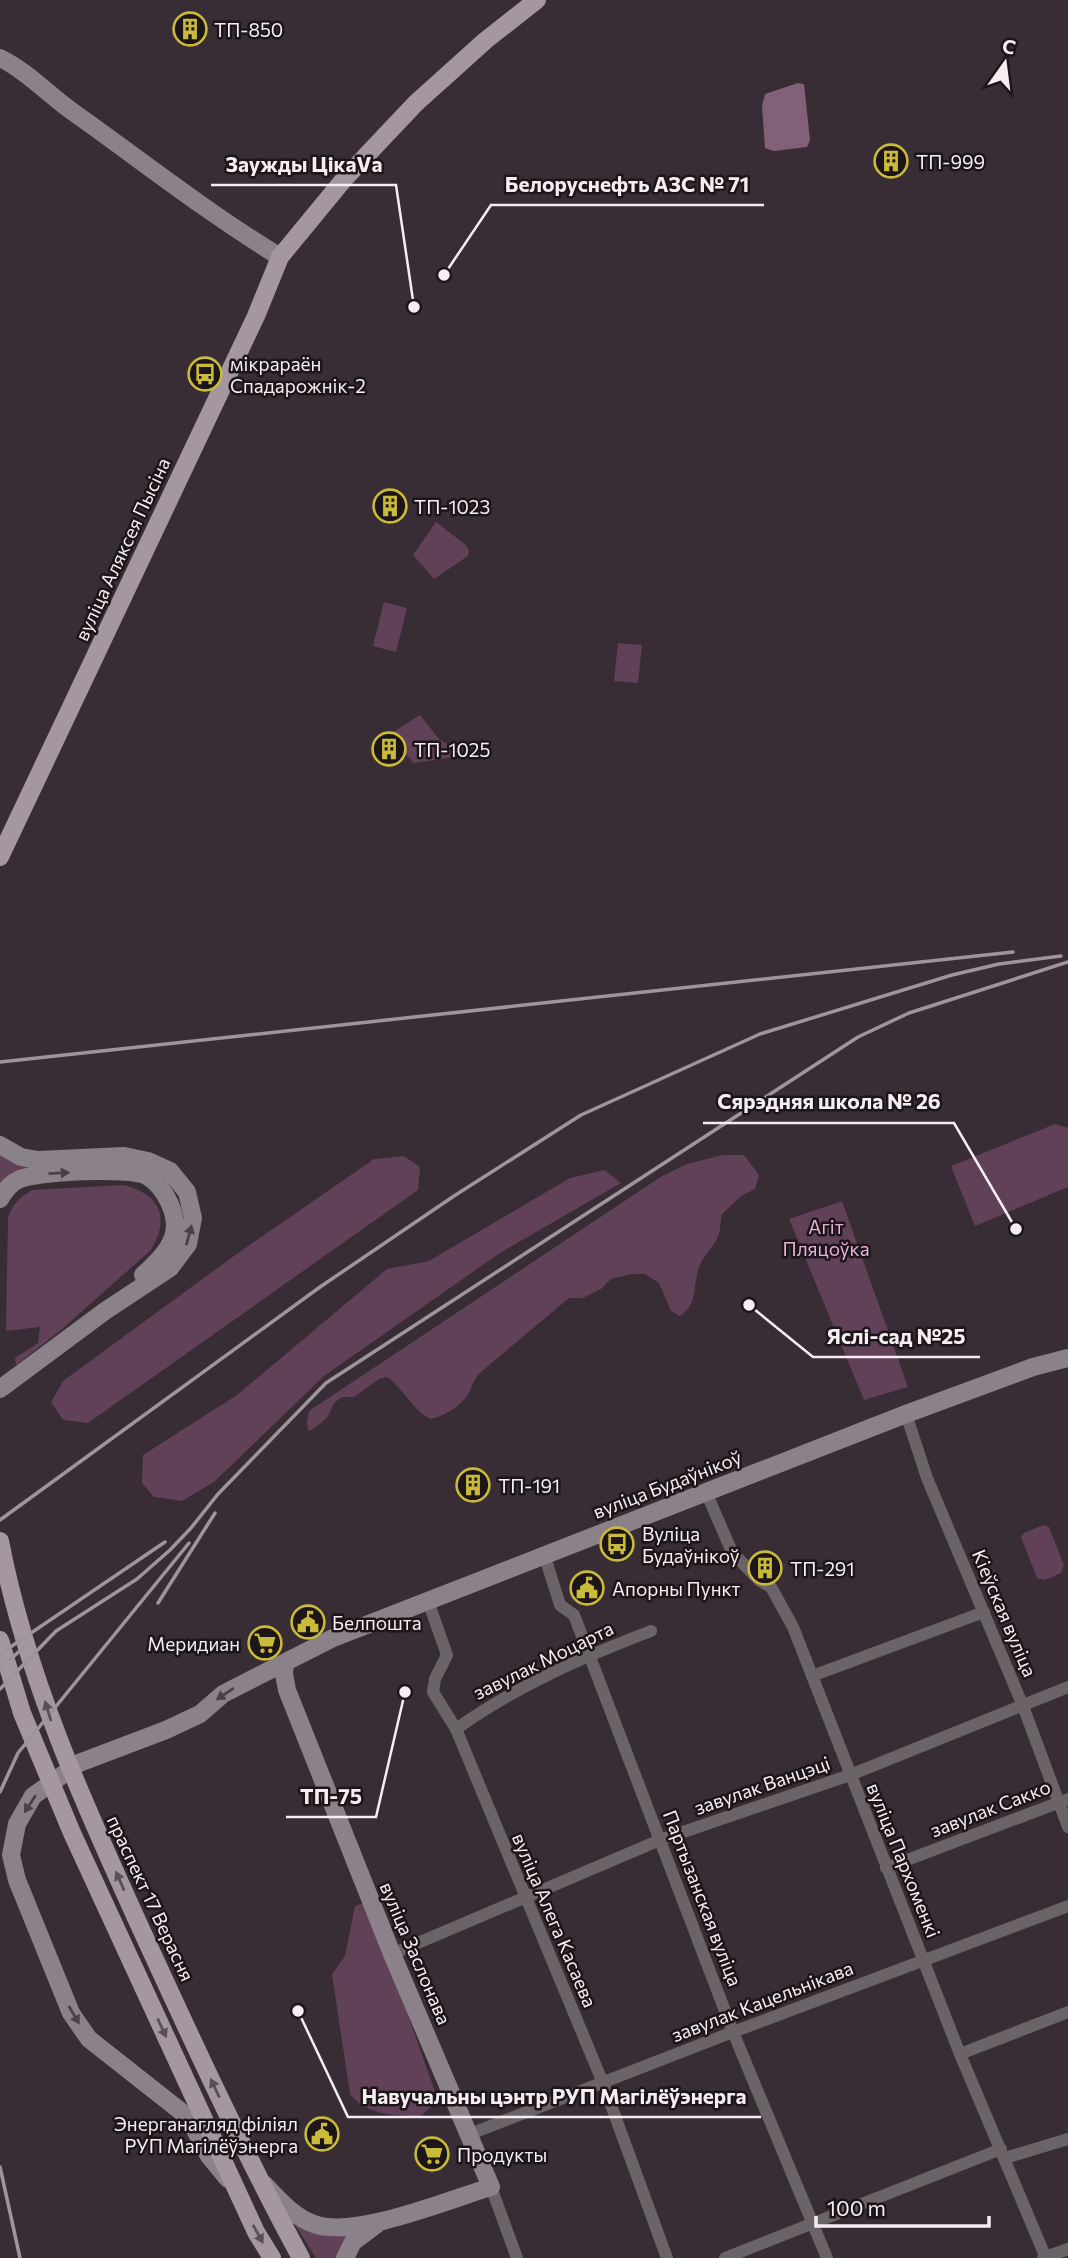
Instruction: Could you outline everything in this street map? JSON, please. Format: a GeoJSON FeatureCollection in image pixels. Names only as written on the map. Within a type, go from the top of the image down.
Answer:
{"type":"FeatureCollection","features":[{"type":"Feature","properties":{"kind":"main road","name":"вуліца Аляксея Пысіна"},"geometry":{"type":"LineString","coordinates":[[0,857],[244,341],[280,257],[345,178],[416,103],[486,40],[537,0]]}},
{"type":"Feature","properties":{"kind":"main road"},"geometry":{"type":"LineString","coordinates":[[0,58],[244,235],[280,257]]}},
{"type":"Feature","properties":{"kind":"main road"},"geometry":{"type":"LineString","coordinates":[[0,1145],[21,1157],[38,1160],[124,1156],[148,1161],[170,1171],[187,1192],[193,1218],[188,1244],[170,1268],[105,1311],[0,1389]]}},
{"type":"Feature","properties":{"kind":"main road"},"geometry":{"type":"LineString","coordinates":[[0,1199],[18,1180],[39,1174],[121,1170],[146,1176],[167,1196],[173,1218],[173,1236],[159,1260],[105,1311]]}},
{"type":"Feature","properties":{"kind":"main road","name":"вуліца Будаўнікоў"},"geometry":{"type":"LineString","coordinates":[[235,2188],[209,2156],[188,2117],[89,2039],[71,2013],[17,1880],[12,1855],[17,1824],[33,1796],[79,1763],[200,1714],[223,1694],[333,1638],[906,1413],[1033,1367],[1068,1358]]}},
{"type":"Feature","properties":{"kind":"main road","name":"праспект 17 Верасня"},"geometry":{"type":"LineString","coordinates":[[0,1541],[9,1585],[52,1723],[92,1820],[256,2175],[301,2258]]}},
{"type":"Feature","properties":{"kind":"main road"},"geometry":{"type":"LineString","coordinates":[[0,1640],[22,1713],[72,1833],[235,2188],[272,2258]]}},
{"type":"Feature","properties":{"kind":"main road","name":"вуліца Заслонава"},"geometry":{"type":"LineString","coordinates":[[285,1663],[287,1690],[392,1954],[491,2187]]}},
{"type":"Feature","properties":{"kind":"main road"},"geometry":{"type":"LineString","coordinates":[[256,2175],[289,2209],[314,2224],[339,2228],[380,2222],[491,2187]]}},
{"type":"Feature","properties":{"kind":"main road"},"geometry":{"type":"LineString","coordinates":[[345,2258],[353,2242],[380,2222]]}},
{"type":"Feature","properties":{"kind":"street","name":"Кіеўская вуліца"},"geometry":{"type":"LineString","coordinates":[[906,1413],[927,1478],[1063,1800],[1068,1827]]}},
{"type":"Feature","properties":{"kind":"street","name":"вуліца Пархоменкі"},"geometry":{"type":"LineString","coordinates":[[706,1492],[732,1552],[760,1581],[771,1587],[785,1608],[960,2054],[1044,2258]]}},
{"type":"Feature","properties":{"kind":"street","name":"Партызанская вуліца"},"geometry":{"type":"LineString","coordinates":[[544,1554],[560,1605],[574,1615],[733,2032],[827,2258]]}},
{"type":"Feature","properties":{"kind":"street","name":"вуліца Алега Касаева"},"geometry":{"type":"LineString","coordinates":[[429,1601],[447,1655],[435,1679],[433,1692],[456,1728],[603,2083],[667,2258]]}},
{"type":"Feature","properties":{"kind":"street"},"geometry":{"type":"LineString","coordinates":[[812,1676],[984,1612]]}},
{"type":"Feature","properties":{"kind":"street","name":"завулак Моцарта"},"geometry":{"type":"LineString","coordinates":[[456,1728],[518,1689],[589,1655],[651,1630]]}},
{"type":"Feature","properties":{"kind":"street","name":"завулак Ванцэці"},"geometry":{"type":"LineString","coordinates":[[392,1954],[660,1840],[849,1775],[1068,1687]]}},
{"type":"Feature","properties":{"kind":"street","name":"завулак Сакко"},"geometry":{"type":"LineString","coordinates":[[886,1868],[1063,1800]]}},
{"type":"Feature","properties":{"kind":"street","name":"завулак Кацельнікава"},"geometry":{"type":"LineString","coordinates":[[470,2134],[1068,1906]]}},
{"type":"Feature","properties":{"kind":"street"},"geometry":{"type":"LineString","coordinates":[[960,2054],[1068,2012]]}},
{"type":"Feature","properties":{"kind":"street"},"geometry":{"type":"LineString","coordinates":[[725,2258],[813,2222],[1003,2153],[1068,2139]]}},
{"type":"Feature","properties":{"kind":"street","name":"вуліца Заслонава"},"geometry":{"type":"LineString","coordinates":[[491,2187],[517,2258]]}},
{"type":"Feature","properties":{"kind":"street"},"geometry":{"type":"LineString","coordinates":[[1044,2258],[1068,2249]]}},
{"type":"Feature","properties":{"kind":"green space"},"geometry":{"type":"Polygon","coordinates":[[[436,522],[467,546],[469,551],[468,556],[434,579],[413,555],[436,522]]]}},
{"type":"Feature","properties":{"kind":"green space"},"geometry":{"type":"Polygon","coordinates":[[[384,602],[407,608],[396,652],[373,646],[384,602]]]}},
{"type":"Feature","properties":{"kind":"green space"},"geometry":{"type":"Polygon","coordinates":[[[618,643],[642,645],[638,683],[614,681],[618,643]]]}},
{"type":"Feature","properties":{"kind":"green space"},"geometry":{"type":"Polygon","coordinates":[[[420,715],[439,739],[458,751],[456,757],[413,763],[390,734],[420,715]]]}},
{"type":"Feature","properties":{"kind":"green space"},"geometry":{"type":"Polygon","coordinates":[[[1055,1124],[1068,1128],[1068,1187],[975,1226],[951,1166],[1055,1124]]]}},
{"type":"Feature","properties":{"kind":"green space"},"geometry":{"type":"Polygon","coordinates":[[[0,1154],[35,1166],[0,1189],[0,1154]]]}},
{"type":"Feature","properties":{"kind":"green space"},"geometry":{"type":"Polygon","coordinates":[[[722,1155],[744,1155],[759,1175],[755,1189],[741,1196],[722,1214],[718,1236],[700,1265],[693,1300],[680,1316],[671,1311],[659,1283],[645,1274],[611,1279],[601,1289],[583,1298],[569,1298],[481,1372],[466,1397],[447,1413],[430,1419],[387,1377],[379,1379],[354,1397],[342,1397],[334,1403],[327,1418],[312,1430],[308,1430],[309,1411],[662,1176],[687,1164],[722,1155]]]}},
{"type":"Feature","properties":{"kind":"green space"},"geometry":{"type":"Polygon","coordinates":[[[404,1156],[420,1167],[418,1190],[88,1423],[63,1420],[51,1402],[63,1381],[238,1253],[374,1159],[404,1156]]]}},
{"type":"Feature","properties":{"kind":"green space"},"geometry":{"type":"Polygon","coordinates":[[[604,1170],[621,1183],[500,1253],[324,1376],[214,1482],[182,1501],[154,1497],[142,1483],[143,1455],[237,1395],[387,1269],[429,1261],[570,1178],[604,1170]]]}},
{"type":"Feature","properties":{"kind":"green space"},"geometry":{"type":"Polygon","coordinates":[[[124,1185],[146,1195],[159,1209],[160,1228],[151,1250],[61,1330],[16,1365],[15,1358],[38,1343],[40,1327],[6,1331],[8,1218],[14,1205],[32,1190],[124,1185]]]}},
{"type":"Feature","properties":{"kind":"green space","name":"Агіт Пляцоўка"},"geometry":{"type":"Polygon","coordinates":[[[842,1201],[908,1387],[864,1400],[789,1219],[842,1201]]]}},
{"type":"Feature","properties":{"kind":"green space"},"geometry":{"type":"Polygon","coordinates":[[[1043,1525],[1049,1527],[1064,1565],[1061,1573],[1045,1580],[1037,1578],[1021,1537],[1043,1525]]]}},
{"type":"Feature","properties":{"kind":"green space"},"geometry":{"type":"Polygon","coordinates":[[[368,1902],[438,2100],[421,2116],[382,2113],[364,2106],[350,2094],[332,1974],[345,1956],[355,1906],[368,1902]]]}},
{"type":"Feature","properties":{"kind":"green space"},"geometry":{"type":"Polygon","coordinates":[[[295,2225],[326,2235],[359,2231],[339,2258],[316,2258],[295,2225]]]}},
{"type":"Feature","properties":{"kind":"shaded area"},"geometry":{"type":"Polygon","coordinates":[[[798,83],[804,84],[810,140],[807,147],[774,151],[765,148],[762,106],[765,94],[798,83]]]}},
{"type":"Feature","properties":{"kind":"railway"},"geometry":{"type":"LineString","coordinates":[[0,1062],[1013,952]]}},
{"type":"Feature","properties":{"kind":"railway"},"geometry":{"type":"LineString","coordinates":[[0,1520],[320,1287],[454,1196],[581,1115],[760,1034],[952,975],[999,964],[1061,956]]}},
{"type":"Feature","properties":{"kind":"railway"},"geometry":{"type":"LineString","coordinates":[[0,1689],[56,1631],[137,1579],[170,1550],[218,1494],[326,1383],[858,1037],[909,1013],[1068,962]]}},
{"type":"Feature","properties":{"kind":"railway"},"geometry":{"type":"LineString","coordinates":[[158,1603],[215,1513]]}},
{"type":"Feature","properties":{"kind":"railway"},"geometry":{"type":"LineString","coordinates":[[0,1654],[165,1542]]}},
{"type":"Feature","properties":{"kind":"railway"},"geometry":{"type":"LineString","coordinates":[[0,1792],[18,1753],[189,1543]]}},
{"type":"Feature","properties":{"kind":"railway"},"geometry":{"type":"LineString","coordinates":[[0,1669],[25,1646]]}},
{"type":"Feature","properties":{"kind":"railway"},"geometry":{"type":"LineString","coordinates":[[0,2167],[20,2258]]}},
{"type":"Feature","properties":{"kind":"place","name":"ТП-850"},"geometry":{"type":"Point","coordinates":[190,29]}},
{"type":"Feature","properties":{"kind":"place","name":"ТП-999"},"geometry":{"type":"Point","coordinates":[891,161]}},
{"type":"Feature","properties":{"kind":"place","name":"Белоруснефть АЗС № 71"},"geometry":{"type":"Point","coordinates":[444,275]}},
{"type":"Feature","properties":{"kind":"place","name":"Заужды ЦікаVа"},"geometry":{"type":"Point","coordinates":[414,307]}},
{"type":"Feature","properties":{"kind":"place","name":"мікрараён Спадарожнік-2"},"geometry":{"type":"Point","coordinates":[205,374]}},
{"type":"Feature","properties":{"kind":"place","name":"ТП-1023"},"geometry":{"type":"Point","coordinates":[390,506]}},
{"type":"Feature","properties":{"kind":"place","name":"ТП-1025"},"geometry":{"type":"Point","coordinates":[389,749]}},
{"type":"Feature","properties":{"kind":"place","name":"Сярэдняя школа № 26"},"geometry":{"type":"Point","coordinates":[1016,1229]}},
{"type":"Feature","properties":{"kind":"place","name":"Яслі-сад №25"},"geometry":{"type":"Point","coordinates":[749,1305]}},
{"type":"Feature","properties":{"kind":"place","name":"ТП-191"},"geometry":{"type":"Point","coordinates":[473,1485]}},
{"type":"Feature","properties":{"kind":"place","name":"Вуліца Будаўнікоў"},"geometry":{"type":"Point","coordinates":[617,1544]}},
{"type":"Feature","properties":{"kind":"place","name":"ТП-291"},"geometry":{"type":"Point","coordinates":[765,1568]}},
{"type":"Feature","properties":{"kind":"place","name":"Апорны Пункт"},"geometry":{"type":"Point","coordinates":[587,1588]}},
{"type":"Feature","properties":{"kind":"place","name":"Белпошта"},"geometry":{"type":"Point","coordinates":[308,1622]}},
{"type":"Feature","properties":{"kind":"place","name":"Меридиан"},"geometry":{"type":"Point","coordinates":[265,1643]}},
{"type":"Feature","properties":{"kind":"place","name":"ТП-75"},"geometry":{"type":"Point","coordinates":[405,1692]}},
{"type":"Feature","properties":{"kind":"place","name":"Навучальны цэнтр РУП Магілёўэнерга"},"geometry":{"type":"Point","coordinates":[298,2011]}},
{"type":"Feature","properties":{"kind":"place","name":"Энерганагляд філіял РУП Магілёўэнерга"},"geometry":{"type":"Point","coordinates":[322,2134]}},
{"type":"Feature","properties":{"kind":"place","name":"Продукты"},"geometry":{"type":"Point","coordinates":[432,2154]}}]}
